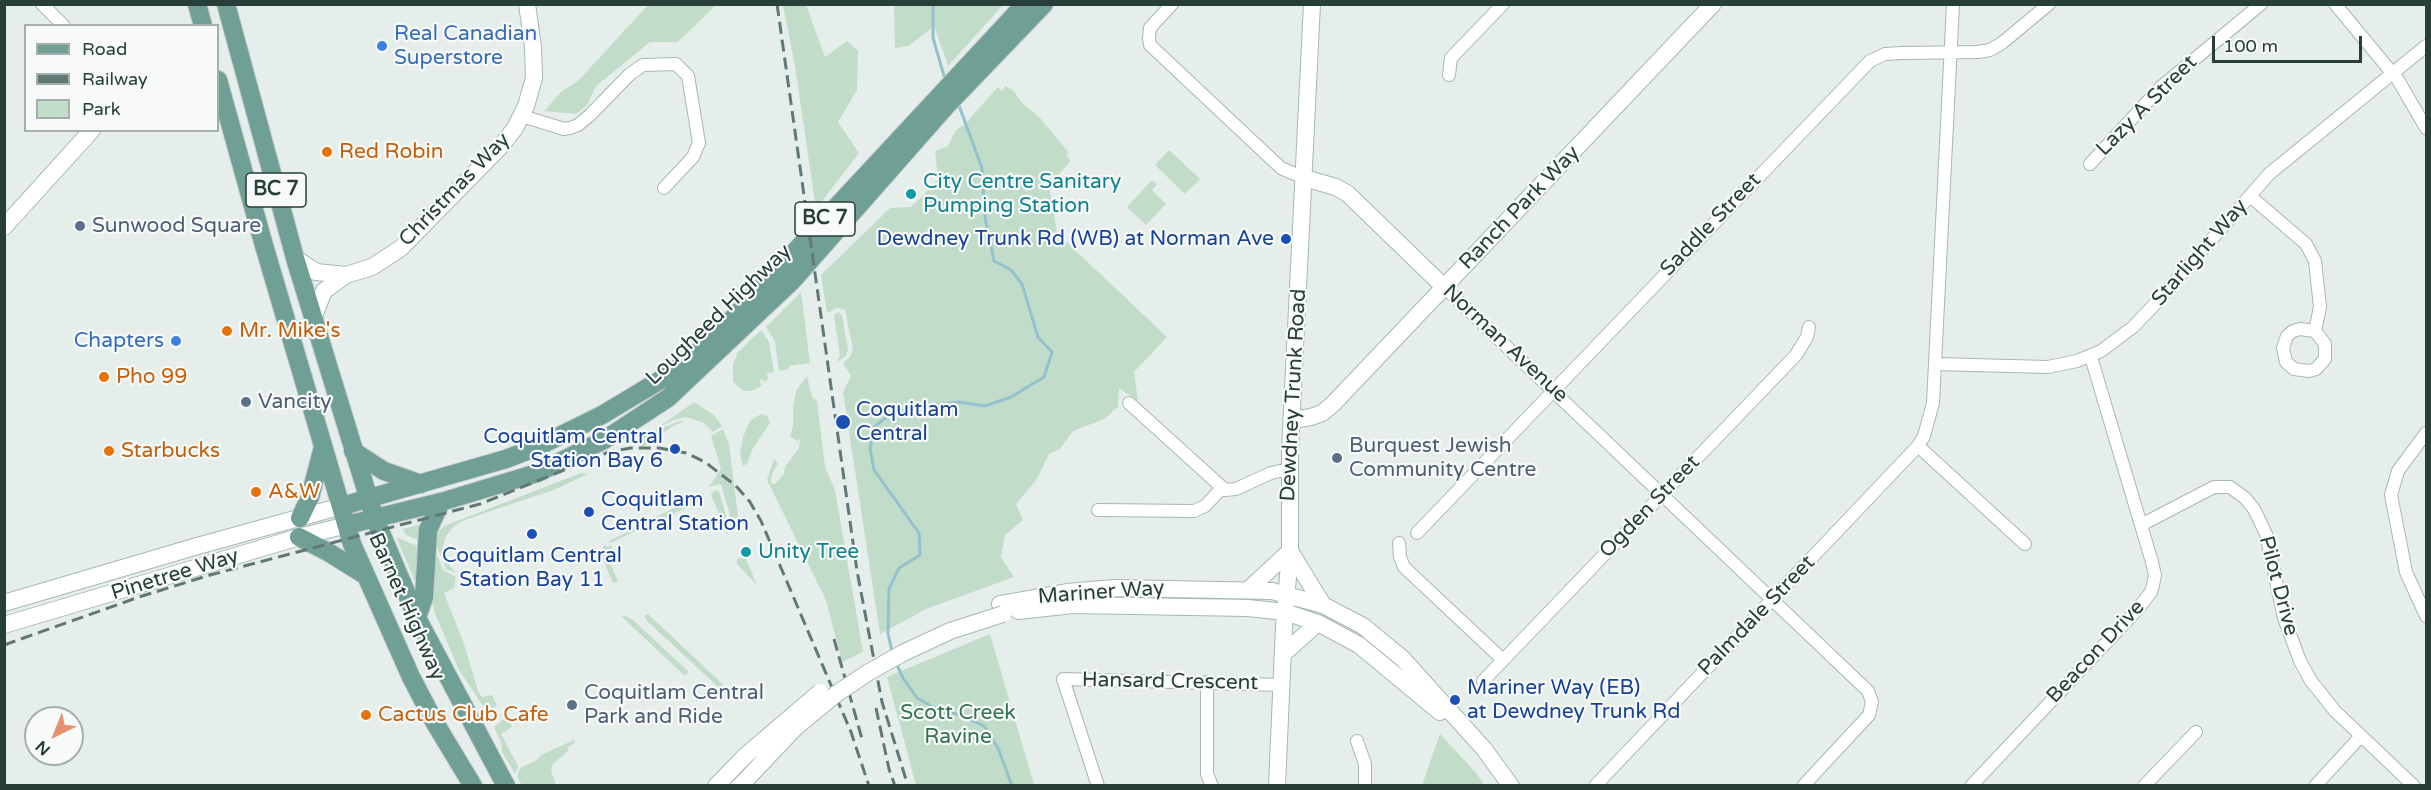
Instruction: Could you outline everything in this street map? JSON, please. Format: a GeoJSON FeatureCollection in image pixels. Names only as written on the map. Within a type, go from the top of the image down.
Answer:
{"type":"FeatureCollection","features":[{"type":"Feature","properties":{"kind":"main road"},"geometry":{"type":"LineString","coordinates":[[197,4],[202,24]]}},
{"type":"Feature","properties":{"kind":"main road","name":"BC 7"},"geometry":{"type":"LineString","coordinates":[[226,4],[295,258],[375,519]]}},
{"type":"Feature","properties":{"kind":"main road","name":"Christmas Way"},"geometry":{"type":"LineString","coordinates":[[313,318],[324,291],[346,275],[381,262],[409,241],[501,146],[522,116],[534,70],[527,4]]}},
{"type":"Feature","properties":{"kind":"main road","name":"Lougheed Highway"},"geometry":{"type":"LineString","coordinates":[[342,506],[421,484],[537,447],[611,410],[672,373],[706,345],[735,316],[945,98],[1025,4]]}},
{"type":"Feature","properties":{"kind":"main road","name":"Lougheed Highway"},"geometry":{"type":"LineString","coordinates":[[967,74],[1044,4]]}},
{"type":"Feature","properties":{"kind":"main road","name":"Dewdney Trunk Road"},"geometry":{"type":"LineString","coordinates":[[1277,786],[1290,552],[1290,469],[1312,4]]}},
{"type":"Feature","properties":{"kind":"main road","name":"Ranch Park Way"},"geometry":{"type":"LineString","coordinates":[[1292,420],[1311,417],[1327,409],[1713,4]]}},
{"type":"Feature","properties":{"kind":"main road","name":"BC 7"},"geometry":{"type":"LineString","coordinates":[[219,84],[262,242],[342,506]]}},
{"type":"Feature","properties":{"kind":"main road","name":"Lougheed Highway"},"geometry":{"type":"LineString","coordinates":[[347,525],[490,488],[564,461],[621,431],[668,398],[711,360],[792,281],[945,98]]}},
{"type":"Feature","properties":{"kind":"main road"},"geometry":{"type":"LineString","coordinates":[[4,226],[90,132]]}},
{"type":"Feature","properties":{"kind":"main road","name":"Norman Avenue"},"geometry":{"type":"LineString","coordinates":[[1304,178],[1336,187],[1348,194],[1444,287]]}},
{"type":"Feature","properties":{"kind":"main road","name":"Christmas Way"},"geometry":{"type":"LineString","coordinates":[[295,258],[316,272],[346,275]]}},
{"type":"Feature","properties":{"kind":"main road"},"geometry":{"type":"LineString","coordinates":[[300,518],[310,496],[323,447]]}},
{"type":"Feature","properties":{"kind":"main road"},"geometry":{"type":"LineString","coordinates":[[353,451],[384,471],[421,484]]}},
{"type":"Feature","properties":{"kind":"main road"},"geometry":{"type":"LineString","coordinates":[[417,618],[424,597],[428,530],[441,502]]}},
{"type":"Feature","properties":{"kind":"main road","name":"Pinetree Way"},"geometry":{"type":"LineString","coordinates":[[4,603],[342,506]]}},
{"type":"Feature","properties":{"kind":"main road","name":"Barnet Highway"},"geometry":{"type":"LineString","coordinates":[[342,506],[364,575],[411,677],[435,723],[473,786]]}},
{"type":"Feature","properties":{"kind":"main road","name":"Barnet Highway"},"geometry":{"type":"LineString","coordinates":[[375,519],[417,618],[506,786]]}},
{"type":"Feature","properties":{"kind":"main road","name":"Pinetree Way"},"geometry":{"type":"LineString","coordinates":[[4,625],[299,537],[347,525]]}},
{"type":"Feature","properties":{"kind":"main road"},"geometry":{"type":"LineString","coordinates":[[299,537],[364,575]]}},
{"type":"Feature","properties":{"kind":"main road"},"geometry":{"type":"LineString","coordinates":[[1248,589],[1290,552],[1323,605]]}},
{"type":"Feature","properties":{"kind":"main road","name":"Mariner Way"},"geometry":{"type":"LineString","coordinates":[[716,786],[778,726],[821,692],[892,646],[934,626],[1067,591],[1114,588],[1248,589],[1286,593],[1323,605],[1352,619],[1387,644],[1484,749],[1511,786]]}},
{"type":"Feature","properties":{"kind":"main road","name":"Mariner Way"},"geometry":{"type":"LineString","coordinates":[[740,786],[796,727],[836,694],[903,652],[1001,609],[1073,605],[1248,608],[1285,612],[1318,623],[1364,648],[1484,749]]}},
{"type":"Feature","properties":{"kind":"main road"},"geometry":{"type":"LineString","coordinates":[[1283,654],[1318,623]]}},
{"type":"Feature","properties":{"kind":"street"},"geometry":{"type":"LineString","coordinates":[[42,4],[62,24]]}},
{"type":"Feature","properties":{"kind":"street","name":"Norman Avenue"},"geometry":{"type":"LineString","coordinates":[[1172,4],[1150,28],[1150,45],[1281,168],[1304,178]]}},
{"type":"Feature","properties":{"kind":"street"},"geometry":{"type":"LineString","coordinates":[[1449,75],[1451,58],[1503,4]]}},
{"type":"Feature","properties":{"kind":"street"},"geometry":{"type":"LineString","coordinates":[[1953,4],[1935,364],[1931,414],[1918,446],[2025,544]]}},
{"type":"Feature","properties":{"kind":"street","name":"Saddle Street"},"geometry":{"type":"LineString","coordinates":[[1417,533],[1870,60],[1878,56],[1893,54],[1984,51],[1997,46],[2049,4]]}},
{"type":"Feature","properties":{"kind":"street","name":"Lazy A Street"},"geometry":{"type":"LineString","coordinates":[[2090,164],[2161,87],[2261,4]]}},
{"type":"Feature","properties":{"kind":"street"},"geometry":{"type":"LineString","coordinates":[[2335,4],[2393,73],[2427,128]]}},
{"type":"Feature","properties":{"kind":"street","name":"Starlight Way"},"geometry":{"type":"LineString","coordinates":[[1935,364],[2030,368],[2061,365],[2091,357],[2133,327],[2278,166],[2427,46]]}},
{"type":"Feature","properties":{"kind":"street"},"geometry":{"type":"LineString","coordinates":[[522,116],[564,129],[570,128],[590,116],[630,74],[643,65],[676,64],[688,76],[699,143],[693,158],[664,188]]}},
{"type":"Feature","properties":{"kind":"street"},"geometry":{"type":"LineString","coordinates":[[2250,196],[2301,239],[2313,255],[2320,307],[2315,331]]}},
{"type":"Feature","properties":{"kind":"street","name":"Norman Avenue"},"geometry":{"type":"LineString","coordinates":[[1444,287],[1663,494],[1871,696],[1872,707],[1866,719],[1803,786]]}},
{"type":"Feature","properties":{"kind":"street","name":"Ogden Street"},"geometry":{"type":"LineString","coordinates":[[1484,681],[1796,355],[1807,337],[1809,327]]}},
{"type":"Feature","properties":{"kind":"street","name":"Beacon Drive"},"geometry":{"type":"LineString","coordinates":[[1971,786],[2137,610],[2151,592],[2155,574],[2091,357]]}},
{"type":"Feature","properties":{"kind":"street"},"geometry":{"type":"LineString","coordinates":[[1129,403],[1222,488],[1232,490],[1271,473],[1290,469]]}},
{"type":"Feature","properties":{"kind":"street"},"geometry":{"type":"LineString","coordinates":[[2425,609],[2406,572],[2391,495],[2398,471],[2427,433]]}},
{"type":"Feature","properties":{"kind":"street","name":"Palmdale Street"},"geometry":{"type":"LineString","coordinates":[[1595,786],[1918,446]]}},
{"type":"Feature","properties":{"kind":"street","name":"Pilot Drive"},"geometry":{"type":"LineString","coordinates":[[2141,525],[2214,487],[2230,487],[2246,498],[2266,534],[2284,618],[2300,661],[2323,698],[2414,786]]}},
{"type":"Feature","properties":{"kind":"street"},"geometry":{"type":"LineString","coordinates":[[1098,510],[1194,511],[1205,506],[1222,488]]}},
{"type":"Feature","properties":{"kind":"street"},"geometry":{"type":"LineString","coordinates":[[1399,543],[1400,557],[1406,569],[1503,660]]}},
{"type":"Feature","properties":{"kind":"street","name":"Hansard Crescent"},"geometry":{"type":"LineString","coordinates":[[1098,786],[1063,680],[1281,685]]}},
{"type":"Feature","properties":{"kind":"street"},"geometry":{"type":"LineString","coordinates":[[1208,682],[1207,774],[1212,786]]}},
{"type":"Feature","properties":{"kind":"street"},"geometry":{"type":"LineString","coordinates":[[2144,786],[2196,732]]}},
{"type":"Feature","properties":{"kind":"street"},"geometry":{"type":"LineString","coordinates":[[2315,786],[2361,736]]}},
{"type":"Feature","properties":{"kind":"street"},"geometry":{"type":"LineString","coordinates":[[1357,741],[1365,764],[1365,786]]}},
{"type":"Feature","properties":{"kind":"green space"},"geometry":{"type":"Polygon","coordinates":[[[894,4],[1003,5],[948,66],[934,26],[909,46],[895,48],[894,4]]]}},
{"type":"Feature","properties":{"kind":"green space"},"geometry":{"type":"Polygon","coordinates":[[[648,5],[716,5],[678,42],[650,42],[596,86],[587,105],[576,114],[544,111],[562,91],[578,81],[648,5]]]}},
{"type":"Feature","properties":{"kind":"green space"},"geometry":{"type":"Polygon","coordinates":[[[783,5],[806,5],[825,57],[847,41],[858,51],[857,90],[838,122],[859,153],[816,209],[795,66],[783,5]]]}},
{"type":"Feature","properties":{"kind":"green space"},"geometry":{"type":"Polygon","coordinates":[[[1005,86],[1014,91],[1021,102],[1040,118],[1069,153],[1066,155],[1071,160],[1049,186],[1057,233],[1167,337],[1134,372],[1138,401],[1119,388],[1118,407],[1104,419],[1073,431],[1060,449],[1049,454],[1037,479],[1016,504],[1023,520],[1005,535],[1001,557],[1014,577],[926,609],[880,634],[843,392],[851,376],[843,363],[850,357],[853,350],[845,310],[837,308],[827,313],[821,275],[890,208],[910,207],[922,197],[938,178],[935,151],[948,146],[956,130],[964,125],[998,87],[1002,91],[1005,86]]]}},
{"type":"Feature","properties":{"kind":"green space"},"geometry":{"type":"Polygon","coordinates":[[[1169,150],[1200,179],[1185,194],[1155,165],[1169,150]]]}},
{"type":"Feature","properties":{"kind":"green space"},"geometry":{"type":"Polygon","coordinates":[[[1152,180],[1157,184],[1152,190],[1166,204],[1146,225],[1127,207],[1152,180]]]}},
{"type":"Feature","properties":{"kind":"green space"},"geometry":{"type":"Polygon","coordinates":[[[801,292],[810,363],[789,366],[789,369],[779,371],[775,342],[766,327],[801,292]]]}},
{"type":"Feature","properties":{"kind":"green space"},"geometry":{"type":"Polygon","coordinates":[[[838,312],[842,315],[848,350],[846,356],[837,362],[840,356],[834,315],[838,312]]]}},
{"type":"Feature","properties":{"kind":"green space"},"geometry":{"type":"Polygon","coordinates":[[[760,331],[769,342],[774,372],[767,373],[768,379],[765,382],[762,379],[759,381],[762,385],[760,387],[744,391],[733,382],[733,364],[738,352],[760,331]]]}},
{"type":"Feature","properties":{"kind":"green space"},"geometry":{"type":"Polygon","coordinates":[[[807,376],[812,397],[817,401],[825,467],[835,490],[863,652],[842,662],[826,600],[767,480],[774,459],[778,464],[772,474],[771,483],[775,484],[784,474],[785,467],[799,448],[800,439],[797,441],[790,436],[793,426],[793,406],[796,391],[807,376]]]}},
{"type":"Feature","properties":{"kind":"green space"},"geometry":{"type":"Polygon","coordinates":[[[694,402],[714,415],[722,426],[713,432],[704,423],[686,417],[659,427],[694,402]]]}},
{"type":"Feature","properties":{"kind":"green space"},"geometry":{"type":"Polygon","coordinates":[[[761,414],[767,416],[770,423],[753,448],[747,464],[743,466],[740,454],[743,437],[750,421],[761,414]]]}},
{"type":"Feature","properties":{"kind":"green space"},"geometry":{"type":"Polygon","coordinates":[[[683,420],[643,447],[638,442],[647,433],[683,420]]]}},
{"type":"Feature","properties":{"kind":"green space"},"geometry":{"type":"Polygon","coordinates":[[[723,429],[729,444],[738,516],[734,529],[721,484],[709,487],[721,469],[711,436],[723,429]]]}},
{"type":"Feature","properties":{"kind":"green space"},"geometry":{"type":"Polygon","coordinates":[[[581,473],[588,474],[556,489],[462,521],[453,527],[446,536],[442,550],[445,560],[456,573],[446,569],[436,544],[437,533],[444,526],[581,473]]]}},
{"type":"Feature","properties":{"kind":"green space"},"geometry":{"type":"Polygon","coordinates":[[[715,490],[719,491],[726,516],[729,529],[727,535],[711,494],[715,490]]]}},
{"type":"Feature","properties":{"kind":"green space"},"geometry":{"type":"Polygon","coordinates":[[[703,493],[705,499],[610,543],[609,541],[703,493]]]}},
{"type":"Feature","properties":{"kind":"green space"},"geometry":{"type":"Polygon","coordinates":[[[422,524],[421,541],[406,535],[403,529],[422,524]]]}},
{"type":"Feature","properties":{"kind":"green space"},"geometry":{"type":"Polygon","coordinates":[[[397,539],[420,547],[417,586],[397,539]]]}},
{"type":"Feature","properties":{"kind":"green space"},"geometry":{"type":"Polygon","coordinates":[[[604,545],[607,547],[611,545],[614,553],[607,557],[618,581],[613,583],[601,555],[604,545]]]}},
{"type":"Feature","properties":{"kind":"green space"},"geometry":{"type":"Polygon","coordinates":[[[438,557],[443,570],[456,577],[454,588],[444,593],[464,644],[478,691],[482,697],[492,695],[497,706],[485,709],[459,670],[434,611],[432,599],[434,558],[438,557]]]}},
{"type":"Feature","properties":{"kind":"green space"},"geometry":{"type":"Polygon","coordinates":[[[741,557],[746,559],[757,585],[737,564],[737,560],[741,557]]]}},
{"type":"Feature","properties":{"kind":"green space"},"geometry":{"type":"Polygon","coordinates":[[[648,614],[732,693],[729,697],[648,622],[644,616],[648,614]]]}},
{"type":"Feature","properties":{"kind":"green space"},"geometry":{"type":"Polygon","coordinates":[[[623,615],[633,620],[689,672],[685,676],[622,617],[623,615]]]}},
{"type":"Feature","properties":{"kind":"green space","name":"Scott Creek Ravine"},"geometry":{"type":"Polygon","coordinates":[[[990,634],[1034,785],[916,785],[887,677],[990,634]]]}},
{"type":"Feature","properties":{"kind":"green space"},"geometry":{"type":"Polygon","coordinates":[[[508,716],[512,727],[501,734],[518,766],[515,774],[502,752],[501,742],[494,727],[508,716]]]}},
{"type":"Feature","properties":{"kind":"green space"},"geometry":{"type":"Polygon","coordinates":[[[1440,734],[1477,774],[1484,785],[1422,785],[1440,734]]]}},
{"type":"Feature","properties":{"kind":"green space"},"geometry":{"type":"Polygon","coordinates":[[[574,740],[575,743],[569,746],[568,751],[553,764],[551,771],[556,785],[522,785],[517,777],[520,768],[537,760],[541,755],[574,740]]]}},
{"type":"Feature","properties":{"kind":"waterway"},"geometry":{"type":"LineString","coordinates":[[933,4],[933,38],[945,79]]}},
{"type":"Feature","properties":{"kind":"waterway"},"geometry":{"type":"LineString","coordinates":[[892,651],[888,634],[889,589],[899,568],[920,555],[919,533],[874,470],[870,448],[875,426],[894,411],[959,402],[985,406],[1011,397],[1044,377],[1052,352],[1038,337],[1022,284],[1011,270],[994,261],[985,217],[982,168],[958,103]]}},
{"type":"Feature","properties":{"kind":"waterway"},"geometry":{"type":"LineString","coordinates":[[896,663],[917,698],[940,711],[961,715],[984,726],[998,748],[1012,786]]}},
{"type":"Feature","properties":{"kind":"railway"},"geometry":{"type":"LineString","coordinates":[[777,4],[857,571],[882,702],[908,786]]}},
{"type":"Feature","properties":{"kind":"railway"},"geometry":{"type":"LineString","coordinates":[[4,645],[139,597],[210,575],[480,504],[609,452],[631,448],[659,448],[686,453],[705,462],[736,486],[750,502],[761,521],[851,732],[869,786]]}},
{"type":"Feature","properties":{"kind":"railway"},"geometry":{"type":"LineString","coordinates":[[834,639],[862,739]]}},
{"type":"Feature","properties":{"kind":"railway"},"geometry":{"type":"LineString","coordinates":[[876,708],[889,769],[895,786]]}},
{"type":"Feature","properties":{"kind":"place","name":"Real Canadian Superstore"},"geometry":{"type":"Point","coordinates":[382,46]}},
{"type":"Feature","properties":{"kind":"place","name":"Red Robin"},"geometry":{"type":"Point","coordinates":[327,152]}},
{"type":"Feature","properties":{"kind":"place","name":"City Centre Sanitary Pumping Station"},"geometry":{"type":"Point","coordinates":[911,194]}},
{"type":"Feature","properties":{"kind":"place","name":"Sunwood Square"},"geometry":{"type":"Point","coordinates":[80,226]}},
{"type":"Feature","properties":{"kind":"place","name":"Dewdney Trunk Rd (WB) at Norman Ave"},"geometry":{"type":"Point","coordinates":[1286,239]}},
{"type":"Feature","properties":{"kind":"place","name":"Mr. Mike's"},"geometry":{"type":"Point","coordinates":[227,331]}},
{"type":"Feature","properties":{"kind":"place","name":"Chapters"},"geometry":{"type":"Point","coordinates":[176,341]}},
{"type":"Feature","properties":{"kind":"place","name":"Pho 99"},"geometry":{"type":"Point","coordinates":[104,377]}},
{"type":"Feature","properties":{"kind":"place","name":"Vancity"},"geometry":{"type":"Point","coordinates":[246,402]}},
{"type":"Feature","properties":{"kind":"place","name":"Coquitlam Central"},"geometry":{"type":"Point","coordinates":[843,422]}},
{"type":"Feature","properties":{"kind":"place","name":"Coquitlam Central Station Bay 6"},"geometry":{"type":"Point","coordinates":[675,449]}},
{"type":"Feature","properties":{"kind":"place","name":"Starbucks"},"geometry":{"type":"Point","coordinates":[109,451]}},
{"type":"Feature","properties":{"kind":"place","name":"Burquest Jewish Community Centre"},"geometry":{"type":"Point","coordinates":[1337,458]}},
{"type":"Feature","properties":{"kind":"place","name":"A&W"},"geometry":{"type":"Point","coordinates":[256,492]}},
{"type":"Feature","properties":{"kind":"place","name":"Coquitlam Central Station"},"geometry":{"type":"Point","coordinates":[589,512]}},
{"type":"Feature","properties":{"kind":"place","name":"Coquitlam Central Station Bay 11"},"geometry":{"type":"Point","coordinates":[532,534]}},
{"type":"Feature","properties":{"kind":"place","name":"Unity Tree"},"geometry":{"type":"Point","coordinates":[746,552]}},
{"type":"Feature","properties":{"kind":"place","name":"Mariner Way (EB) at Dewdney Trunk Rd"},"geometry":{"type":"Point","coordinates":[1455,700]}},
{"type":"Feature","properties":{"kind":"place","name":"Coquitlam Central Park and Ride"},"geometry":{"type":"Point","coordinates":[572,705]}},
{"type":"Feature","properties":{"kind":"place","name":"Cactus Club Cafe"},"geometry":{"type":"Point","coordinates":[366,715]}}]}
